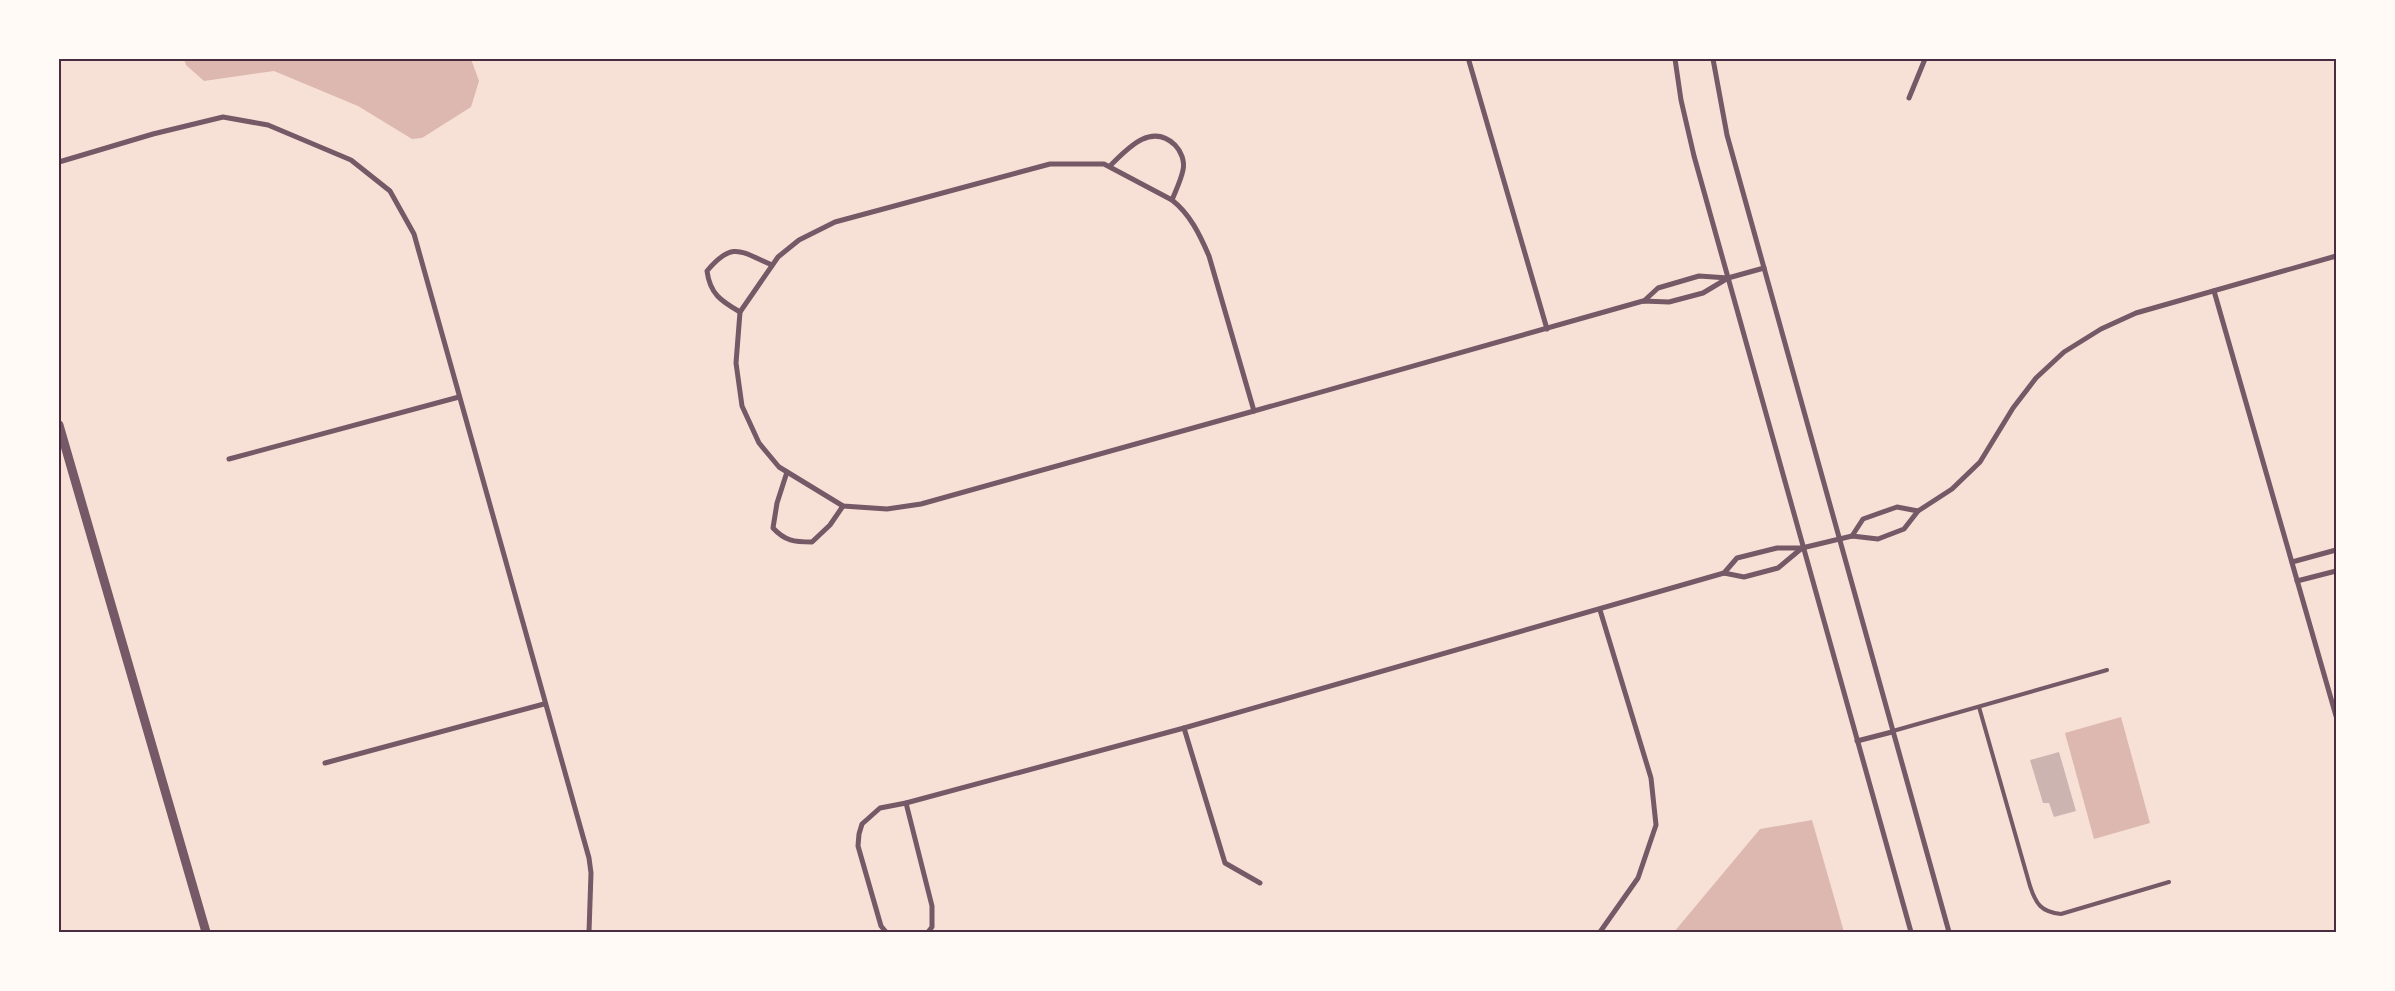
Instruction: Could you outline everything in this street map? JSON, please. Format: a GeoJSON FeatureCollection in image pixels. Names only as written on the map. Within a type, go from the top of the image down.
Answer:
{"type":"FeatureCollection","features":[{"type":"Feature","properties":{"kind":"street"},"geometry":{"type":"LineString","coordinates":[[1675,59],[1687,129],[1802,548],[1911,932]]}},
{"type":"Feature","properties":{"kind":"street"},"geometry":{"type":"LineString","coordinates":[[1713,59],[1721,110],[1838,539],[1949,932]]}},
{"type":"Feature","properties":{"kind":"street"},"geometry":{"type":"LineString","coordinates":[[1909,98],[1925,59]]}},
{"type":"Feature","properties":{"kind":"street"},"geometry":{"type":"LineString","coordinates":[[1469,61],[1547,329]]}},
{"type":"Feature","properties":{"kind":"street"},"geometry":{"type":"LineString","coordinates":[[59,162],[153,134],[223,117],[268,125],[351,160],[390,191],[414,234],[588,858],[591,874],[589,932]]}},
{"type":"Feature","properties":{"kind":"street"},"geometry":{"type":"LineString","coordinates":[[1110,166],[1128,148],[1142,139],[1154,135],[1169,139],[1180,150],[1184,168],[1172,200]]}},
{"type":"Feature","properties":{"kind":"street"},"geometry":{"type":"LineString","coordinates":[[1254,410],[1209,256],[1199,233],[1182,208],[1172,200],[1110,166],[1097,163],[1050,164],[835,222],[799,240],[778,257],[740,312],[736,363],[742,406],[759,443],[779,467],[843,506],[886,510],[921,504],[1643,302],[1668,302],[1704,293],[1728,278],[1764,268]]}},
{"type":"Feature","properties":{"kind":"street"},"geometry":{"type":"LineString","coordinates":[[740,312],[720,300],[712,291],[706,271],[723,255],[732,251],[744,251],[772,265]]}},
{"type":"Feature","properties":{"kind":"street"},"geometry":{"type":"LineString","coordinates":[[1724,573],[1737,558],[1777,548],[1802,548],[1852,536],[1878,539],[1904,529],[1918,511],[1952,489],[1980,462],[2013,408],[2036,378],[2064,352],[2101,329],[2136,313],[2336,256]]}},
{"type":"Feature","properties":{"kind":"street"},"geometry":{"type":"LineString","coordinates":[[1643,302],[1658,288],[1691,278],[1699,276],[1728,278]]}},
{"type":"Feature","properties":{"kind":"street"},"geometry":{"type":"LineString","coordinates":[[2214,291],[2336,716]]}},
{"type":"Feature","properties":{"kind":"street"},"geometry":{"type":"LineString","coordinates":[[229,459],[459,397]]}},
{"type":"Feature","properties":{"kind":"street"},"geometry":{"type":"LineString","coordinates":[[59,426],[206,932]]}},
{"type":"Feature","properties":{"kind":"street"},"geometry":{"type":"LineString","coordinates":[[787,472],[776,503],[773,528],[782,536],[792,542],[812,542],[830,525],[843,506]]}},
{"type":"Feature","properties":{"kind":"street"},"geometry":{"type":"LineString","coordinates":[[1852,536],[1863,519],[1897,507],[1918,511]]}},
{"type":"Feature","properties":{"kind":"street"},"geometry":{"type":"LineString","coordinates":[[886,932],[881,926],[858,846],[862,824],[880,808],[906,803],[1184,728],[1724,573],[1744,577],[1778,568],[1802,548]]}},
{"type":"Feature","properties":{"kind":"street"},"geometry":{"type":"LineString","coordinates":[[2292,562],[2336,550]]}},
{"type":"Feature","properties":{"kind":"street"},"geometry":{"type":"LineString","coordinates":[[2297,581],[2336,571]]}},
{"type":"Feature","properties":{"kind":"street"},"geometry":{"type":"LineString","coordinates":[[1600,610],[1651,778],[1656,825],[1638,878],[1600,932]]}},
{"type":"Feature","properties":{"kind":"street"},"geometry":{"type":"LineString","coordinates":[[325,763],[544,704]]}},
{"type":"Feature","properties":{"kind":"street"},"geometry":{"type":"LineString","coordinates":[[1184,728],[1225,862],[1260,883]]}},
{"type":"Feature","properties":{"kind":"street"},"geometry":{"type":"LineString","coordinates":[[1857,741],[1892,732]]}},
{"type":"Feature","properties":{"kind":"street"},"geometry":{"type":"LineString","coordinates":[[906,803],[932,906],[932,927],[928,932]]}},
{"type":"Feature","properties":{"kind":"lane"},"geometry":{"type":"LineString","coordinates":[[1892,732],[2107,670]]}},
{"type":"Feature","properties":{"kind":"lane"},"geometry":{"type":"LineString","coordinates":[[1979,707],[2030,886],[2037,904],[2043,910],[2061,914],[2169,882]]}},
{"type":"Feature","properties":{"kind":"shaded area"},"geometry":{"type":"Polygon","coordinates":[[[184,59],[471,59],[479,81],[471,107],[422,138],[412,139],[358,106],[274,71],[204,81],[186,65],[184,59]]]}},
{"type":"Feature","properties":{"kind":"shaded area"},"geometry":{"type":"Polygon","coordinates":[[[2121,717],[2150,823],[2094,839],[2065,733],[2121,717]]]}},
{"type":"Feature","properties":{"kind":"shaded area"},"geometry":{"type":"Polygon","coordinates":[[[1812,820],[1844,932],[1674,932],[1760,829],[1812,820]]]}},
{"type":"Feature","properties":{"kind":"building"},"geometry":{"type":"Polygon","coordinates":[[[2059,752],[2076,811],[2054,817],[2049,803],[2043,803],[2030,760],[2059,752]]]}}]}
